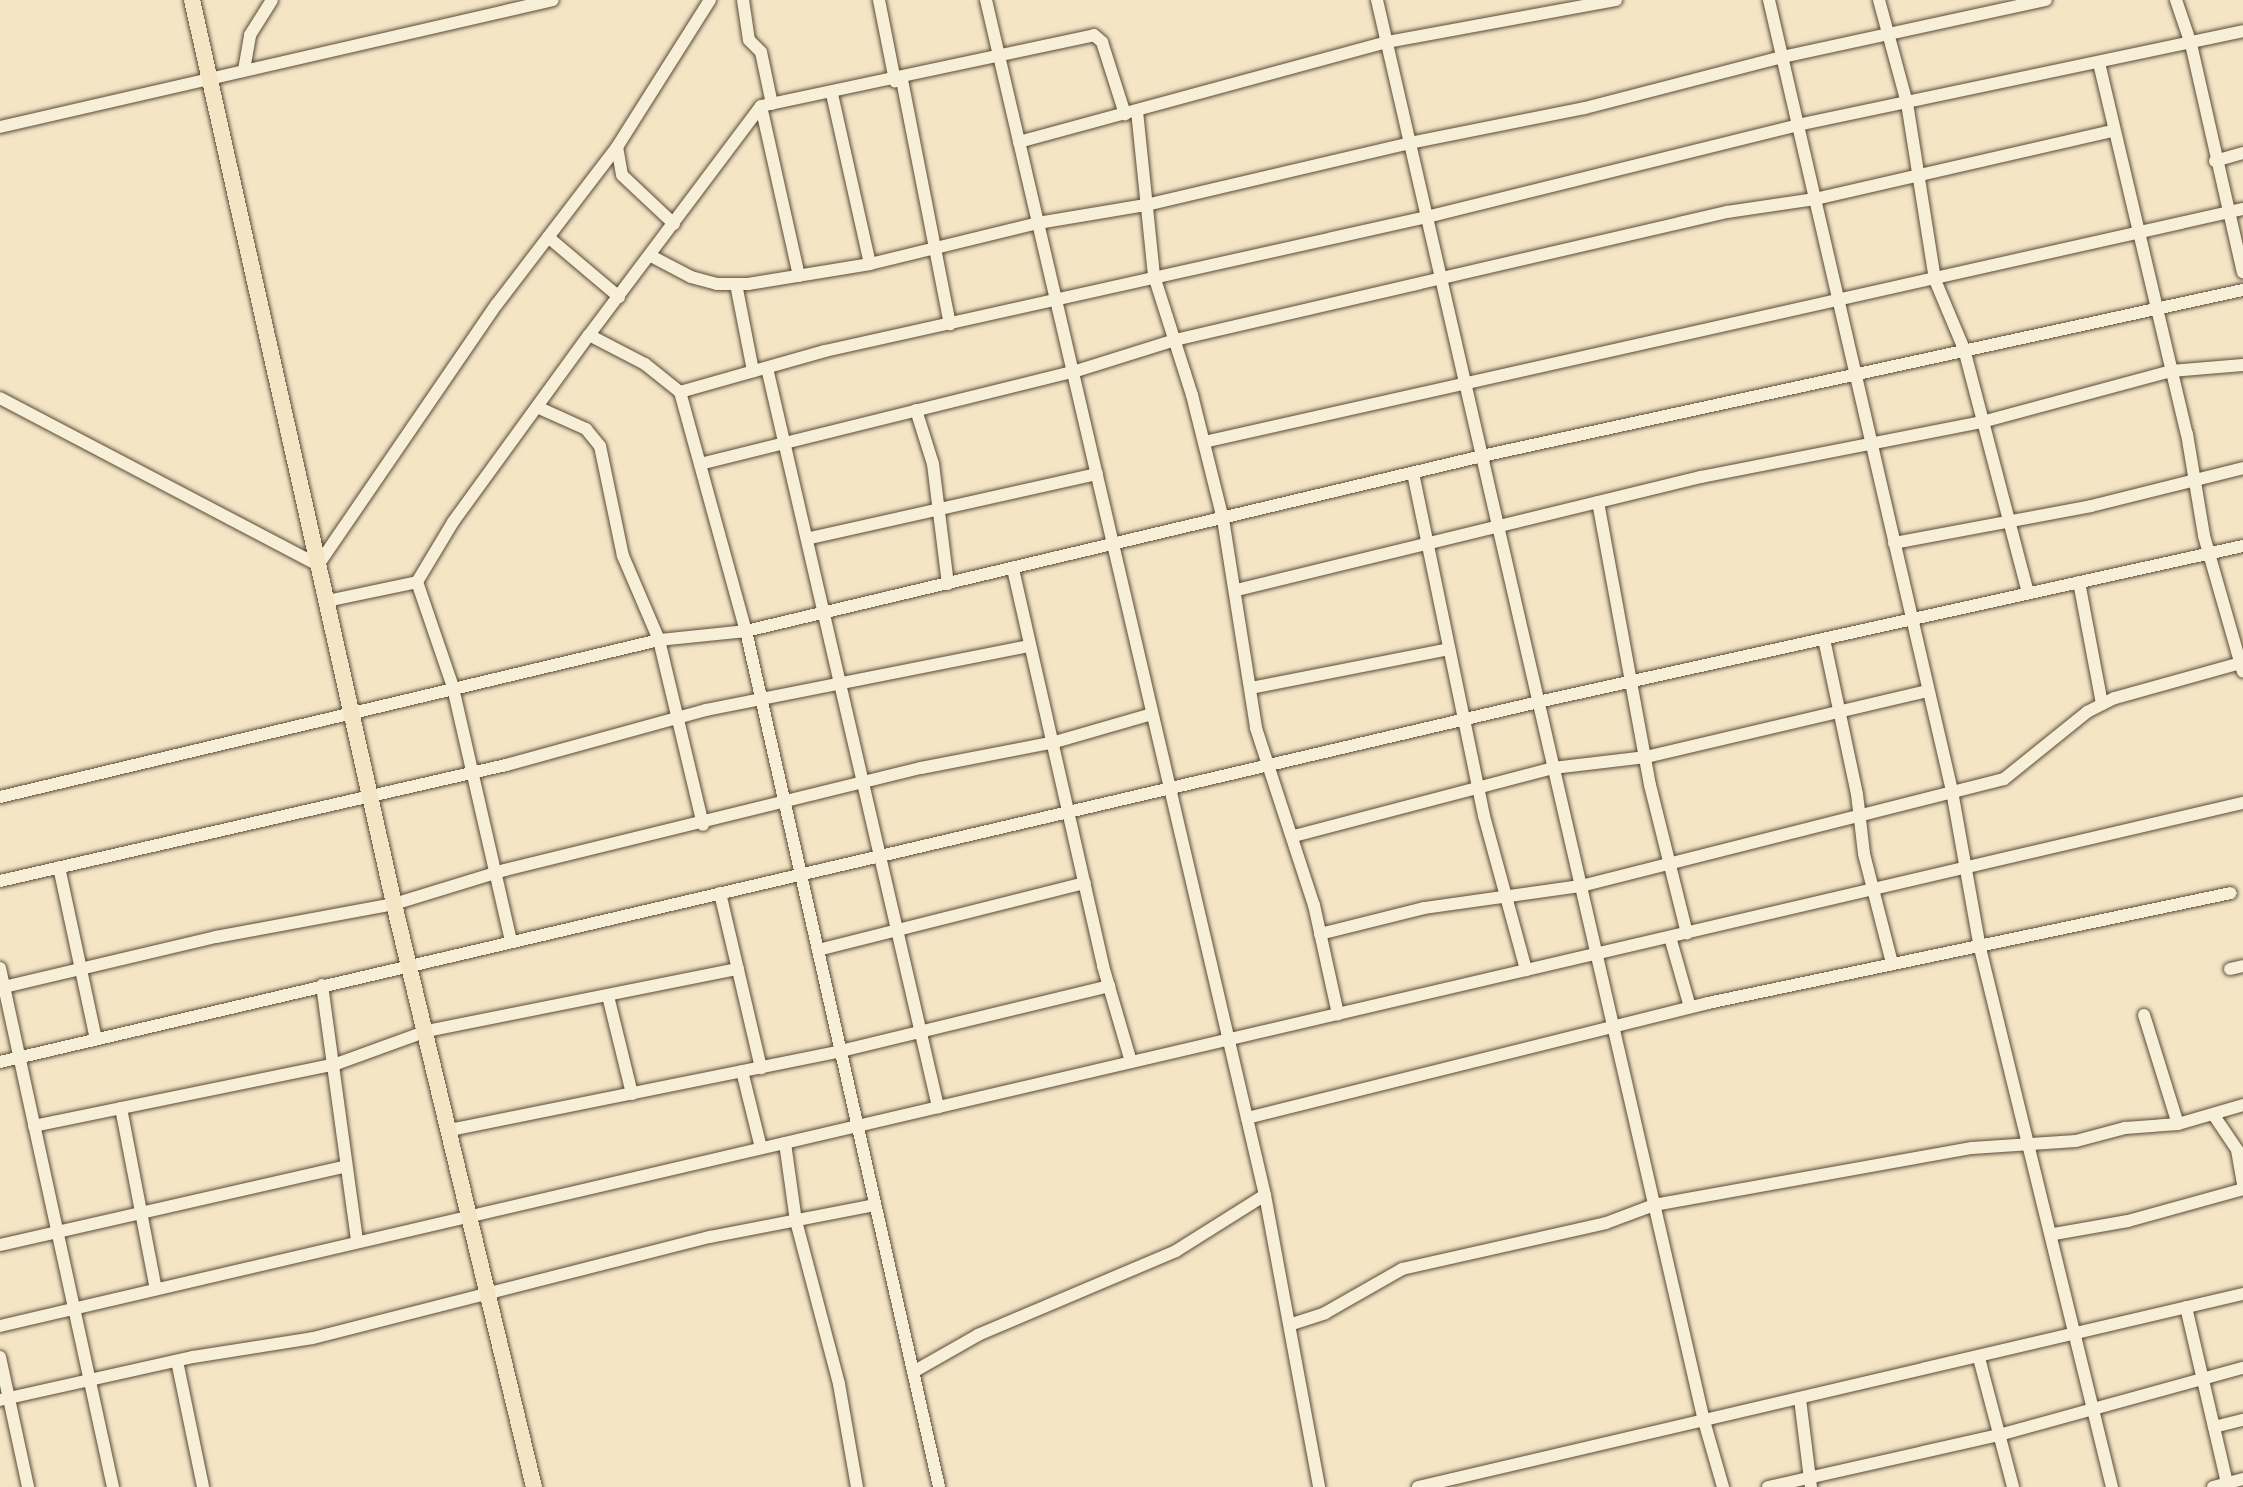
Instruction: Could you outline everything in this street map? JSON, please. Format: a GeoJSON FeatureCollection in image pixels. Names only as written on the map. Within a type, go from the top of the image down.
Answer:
{"type":"FeatureCollection","features":[{"type":"Feature","properties":{"kind":"main road"},"geometry":{"type":"LineString","coordinates":[[192,0],[394,904],[427,1031],[534,1487]]}},
{"type":"Feature","properties":{"kind":"street"},"geometry":{"type":"LineString","coordinates":[[244,70],[250,35],[272,0]]}},
{"type":"Feature","properties":{"kind":"street"},"geometry":{"type":"LineString","coordinates":[[0,127],[553,0]]}},
{"type":"Feature","properties":{"kind":"street"},"geometry":{"type":"LineString","coordinates":[[0,398],[318,565],[398,444],[617,147],[710,0]]}},
{"type":"Feature","properties":{"kind":"street"},"geometry":{"type":"LineString","coordinates":[[743,0],[749,40],[761,52],[766,105],[799,276]]}},
{"type":"Feature","properties":{"kind":"street"},"geometry":{"type":"LineString","coordinates":[[879,0],[950,324]]}},
{"type":"Feature","properties":{"kind":"street"},"geometry":{"type":"LineString","coordinates":[[986,0],[1265,1195],[1292,1324],[1319,1487]]}},
{"type":"Feature","properties":{"kind":"street"},"geometry":{"type":"LineString","coordinates":[[1377,0],[1704,1421],[1723,1487]]}},
{"type":"Feature","properties":{"kind":"street"},"geometry":{"type":"LineString","coordinates":[[1019,142],[1387,42],[1616,0]]}},
{"type":"Feature","properties":{"kind":"street"},"geometry":{"type":"LineString","coordinates":[[1769,0],[1952,791],[1980,948],[2054,1234],[2112,1487]]}},
{"type":"Feature","properties":{"kind":"street"},"geometry":{"type":"LineString","coordinates":[[1879,0],[1907,103],[1935,280],[1964,349],[2028,593]]}},
{"type":"Feature","properties":{"kind":"street"},"geometry":{"type":"LineString","coordinates":[[651,256],[691,277],[736,284],[870,264],[1038,223],[1146,205],[1410,143],[1585,108],[1782,57],[2046,0]]}},
{"type":"Feature","properties":{"kind":"street"},"geometry":{"type":"LineString","coordinates":[[2176,0],[2191,44],[2226,214],[2243,272]]}},
{"type":"Feature","properties":{"kind":"street"},"geometry":{"type":"LineString","coordinates":[[680,392],[753,371],[1154,276],[1427,217],[1798,125],[2243,31]]}},
{"type":"Feature","properties":{"kind":"street"},"geometry":{"type":"LineString","coordinates":[[327,601],[417,582],[453,522],[589,335],[766,105],[898,80],[1094,35],[1102,42],[1131,112],[1154,276],[1204,442],[1223,519],[1237,590],[1256,728],[1294,836],[1338,1014]]}},
{"type":"Feature","properties":{"kind":"street"},"geometry":{"type":"LineString","coordinates":[[1320,934],[1424,908],[1581,886],[2004,779],[2068,722],[2102,704],[2242,668],[2209,553],[2171,371],[2154,308],[2141,234],[2113,131],[2099,63]]}},
{"type":"Feature","properties":{"kind":"street"},"geometry":{"type":"LineString","coordinates":[[832,94],[870,264]]}},
{"type":"Feature","properties":{"kind":"street"},"geometry":{"type":"LineString","coordinates":[[700,464],[785,440],[1073,372],[1175,340],[1727,212],[1815,199],[2113,131]]}},
{"type":"Feature","properties":{"kind":"street"},"geometry":{"type":"LineString","coordinates":[[617,147],[622,175],[674,224]]}},
{"type":"Feature","properties":{"kind":"street"},"geometry":{"type":"LineString","coordinates":[[2215,161],[2243,153]]}},
{"type":"Feature","properties":{"kind":"street"},"geometry":{"type":"LineString","coordinates":[[1204,442],[2243,209]]}},
{"type":"Feature","properties":{"kind":"street"},"geometry":{"type":"LineString","coordinates":[[548,237],[619,297]]}},
{"type":"Feature","properties":{"kind":"street"},"geometry":{"type":"LineString","coordinates":[[736,284],[753,371]]}},
{"type":"Feature","properties":{"kind":"street"},"geometry":{"type":"LineString","coordinates":[[0,797],[353,710],[659,640],[746,631],[1482,456],[2243,290]]}},
{"type":"Feature","properties":{"kind":"street"},"geometry":{"type":"LineString","coordinates":[[589,335],[645,364],[680,392],[746,631],[939,1487]]}},
{"type":"Feature","properties":{"kind":"street"},"geometry":{"type":"LineString","coordinates":[[1237,590],[1598,502],[1982,422],[2171,371],[2243,365]]}},
{"type":"Feature","properties":{"kind":"street"},"geometry":{"type":"LineString","coordinates":[[767,368],[828,612],[840,686],[899,928],[938,1107]]}},
{"type":"Feature","properties":{"kind":"street"},"geometry":{"type":"LineString","coordinates":[[537,407],[596,437],[623,556],[659,640],[703,825]]}},
{"type":"Feature","properties":{"kind":"street"},"geometry":{"type":"LineString","coordinates":[[916,410],[933,464],[935,509],[948,584]]}},
{"type":"Feature","properties":{"kind":"street"},"geometry":{"type":"LineString","coordinates":[[1894,543],[2007,522],[2243,468]]}},
{"type":"Feature","properties":{"kind":"street"},"geometry":{"type":"LineString","coordinates":[[1413,473],[1478,791],[1526,970]]}},
{"type":"Feature","properties":{"kind":"street"},"geometry":{"type":"LineString","coordinates":[[810,538],[1097,474]]}},
{"type":"Feature","properties":{"kind":"street"},"geometry":{"type":"LineString","coordinates":[[1598,502],[1646,757],[1687,933]]}},
{"type":"Feature","properties":{"kind":"street"},"geometry":{"type":"LineString","coordinates":[[0,1062],[410,963],[1464,719],[2243,546]]}},
{"type":"Feature","properties":{"kind":"street"},"geometry":{"type":"LineString","coordinates":[[1013,569],[1109,986],[1131,1062]]}},
{"type":"Feature","properties":{"kind":"street"},"geometry":{"type":"LineString","coordinates":[[417,582],[453,687],[511,941]]}},
{"type":"Feature","properties":{"kind":"street"},"geometry":{"type":"LineString","coordinates":[[2079,582],[2102,704]]}},
{"type":"Feature","properties":{"kind":"street"},"geometry":{"type":"LineString","coordinates":[[1824,639],[1872,890],[1892,963]]}},
{"type":"Feature","properties":{"kind":"street"},"geometry":{"type":"LineString","coordinates":[[0,881],[372,797],[677,718],[1029,646]]}},
{"type":"Feature","properties":{"kind":"street"},"geometry":{"type":"LineString","coordinates":[[1251,688],[1449,649]]}},
{"type":"Feature","properties":{"kind":"street"},"geometry":{"type":"LineString","coordinates":[[1294,836],[1478,791],[1553,768],[1646,757],[1928,691]]}},
{"type":"Feature","properties":{"kind":"street"},"geometry":{"type":"LineString","coordinates":[[4,987],[394,904],[495,873],[703,825],[865,783],[1055,742],[1152,714]]}},
{"type":"Feature","properties":{"kind":"street"},"geometry":{"type":"LineString","coordinates":[[0,1326],[2243,803]]}},
{"type":"Feature","properties":{"kind":"street"},"geometry":{"type":"LineString","coordinates":[[59,867],[96,1039]]}},
{"type":"Feature","properties":{"kind":"street"},"geometry":{"type":"LineString","coordinates":[[818,950],[1085,883]]}},
{"type":"Feature","properties":{"kind":"street"},"geometry":{"type":"LineString","coordinates":[[720,893],[761,1068]]}},
{"type":"Feature","properties":{"kind":"street"},"geometry":{"type":"LineString","coordinates":[[1247,1118],[1690,1007],[2231,893]]}},
{"type":"Feature","properties":{"kind":"street"},"geometry":{"type":"LineString","coordinates":[[1670,937],[1690,1007]]}},
{"type":"Feature","properties":{"kind":"street"},"geometry":{"type":"LineString","coordinates":[[0,968],[113,1487]]}},
{"type":"Feature","properties":{"kind":"street"},"geometry":{"type":"LineString","coordinates":[[34,1126],[336,1064],[427,1031],[738,969]]}},
{"type":"Feature","properties":{"kind":"street"},"geometry":{"type":"LineString","coordinates":[[322,985],[336,1064],[344,1167],[357,1242]]}},
{"type":"Feature","properties":{"kind":"street"},"geometry":{"type":"LineString","coordinates":[[450,1130],[841,1051],[1109,986]]}},
{"type":"Feature","properties":{"kind":"street"},"geometry":{"type":"LineString","coordinates":[[608,996],[632,1094]]}},
{"type":"Feature","properties":{"kind":"street"},"geometry":{"type":"LineString","coordinates":[[2144,1015],[2178,1124]]}},
{"type":"Feature","properties":{"kind":"street"},"geometry":{"type":"LineString","coordinates":[[742,1071],[761,1148]]}},
{"type":"Feature","properties":{"kind":"street"},"geometry":{"type":"LineString","coordinates":[[1292,1324],[1325,1313],[1402,1269],[1593,1227],[1654,1205],[1972,1148],[2029,1146],[2178,1124],[2215,1117],[2243,1105]]}},
{"type":"Feature","properties":{"kind":"street"},"geometry":{"type":"LineString","coordinates":[[121,1108],[156,1289]]}},
{"type":"Feature","properties":{"kind":"street"},"geometry":{"type":"LineString","coordinates":[[2054,1234],[2128,1221],[2243,1187],[2237,1150],[2215,1117]]}},
{"type":"Feature","properties":{"kind":"street"},"geometry":{"type":"LineString","coordinates":[[785,1143],[796,1221],[839,1384],[857,1487]]}},
{"type":"Feature","properties":{"kind":"street"},"geometry":{"type":"LineString","coordinates":[[0,1245],[58,1235],[344,1167]]}},
{"type":"Feature","properties":{"kind":"street"},"geometry":{"type":"LineString","coordinates":[[913,1372],[978,1335],[1176,1251],[1265,1195]]}},
{"type":"Feature","properties":{"kind":"street"},"geometry":{"type":"LineString","coordinates":[[4,1399],[90,1383],[177,1361],[313,1338],[487,1289],[875,1205]]}},
{"type":"Feature","properties":{"kind":"street"},"geometry":{"type":"LineString","coordinates":[[1418,1487],[1454,1483],[2243,1294]]}},
{"type":"Feature","properties":{"kind":"street"},"geometry":{"type":"LineString","coordinates":[[2186,1307],[2228,1485]]}},
{"type":"Feature","properties":{"kind":"street"},"geometry":{"type":"LineString","coordinates":[[0,1357],[4,1399],[28,1487]]}},
{"type":"Feature","properties":{"kind":"street"},"geometry":{"type":"LineString","coordinates":[[1979,1358],[1999,1435],[2008,1486]]}},
{"type":"Feature","properties":{"kind":"street"},"geometry":{"type":"LineString","coordinates":[[177,1361],[203,1487]]}},
{"type":"Feature","properties":{"kind":"street"},"geometry":{"type":"LineString","coordinates":[[1768,1487],[1810,1482],[1999,1435],[2202,1376],[2243,1368]]}},
{"type":"Feature","properties":{"kind":"street"},"geometry":{"type":"LineString","coordinates":[[1800,1399],[1810,1482]]}},
{"type":"Feature","properties":{"kind":"street"},"geometry":{"type":"LineString","coordinates":[[2214,1427],[2243,1420]]}},
{"type":"Feature","properties":{"kind":"street"},"geometry":{"type":"LineString","coordinates":[[2213,1487],[2243,1479]]}}]}
